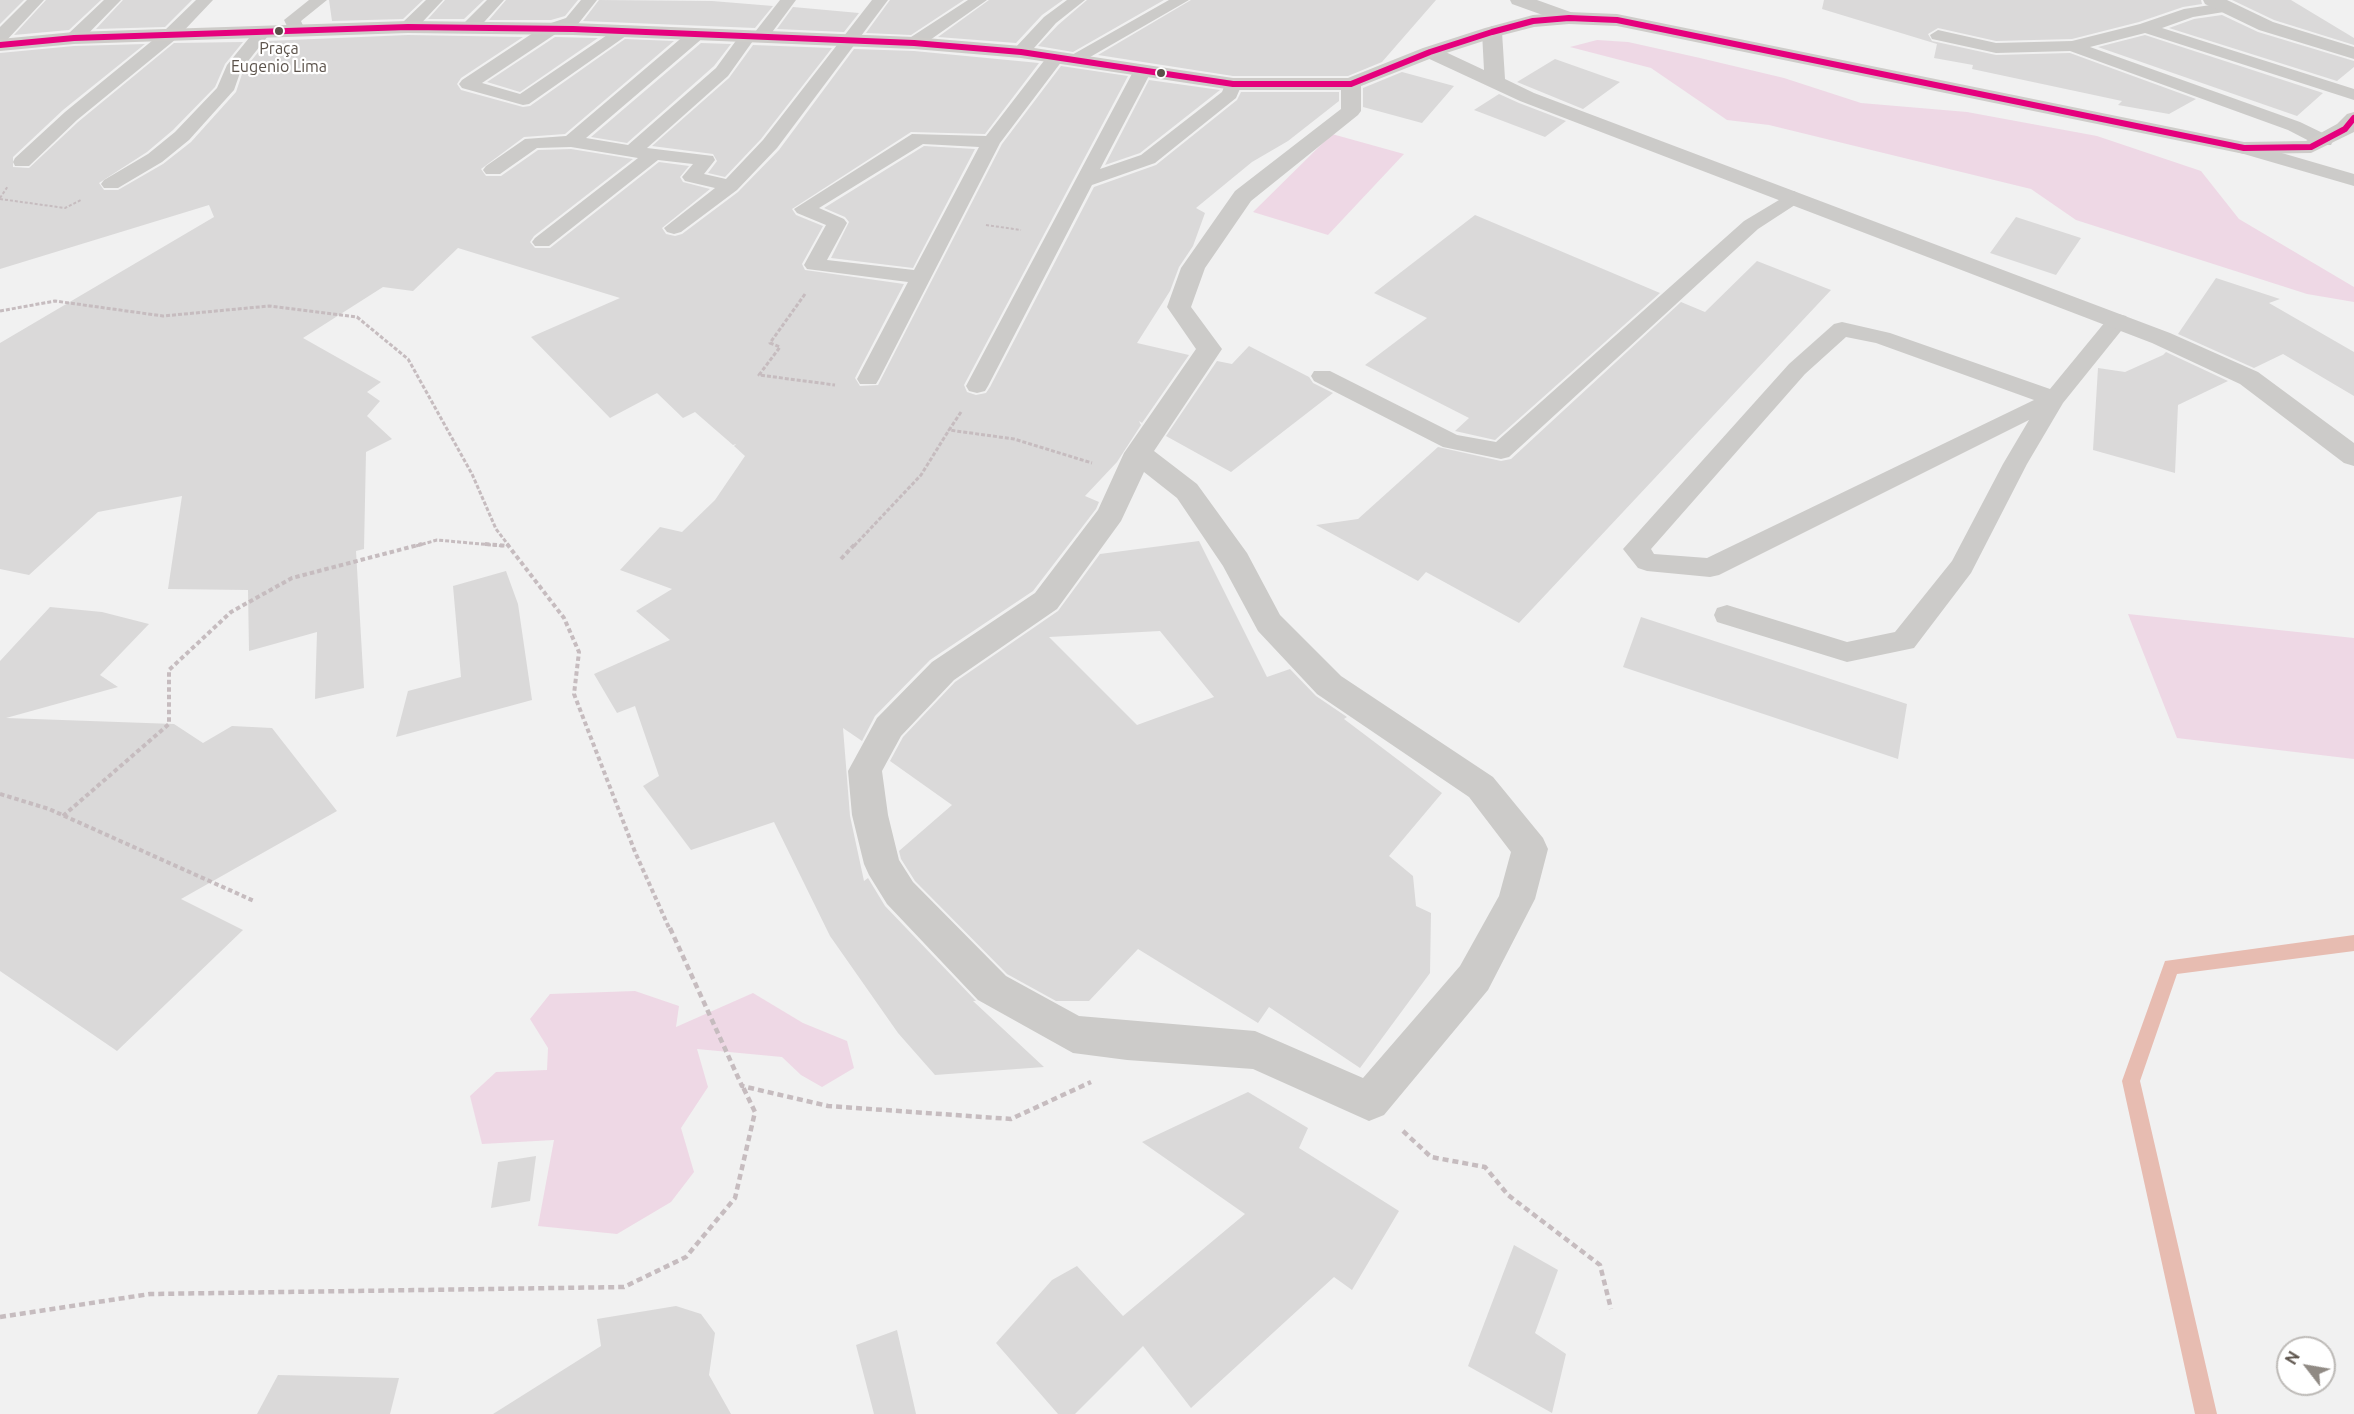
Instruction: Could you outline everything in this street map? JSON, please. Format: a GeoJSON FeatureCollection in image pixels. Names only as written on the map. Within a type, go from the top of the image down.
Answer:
{"type":"FeatureCollection","features":[{"type":"Feature","properties":{"kind":"street"},"geometry":{"type":"LineString","coordinates":[[1520,0],[1569,18]]}},
{"type":"Feature","properties":{"kind":"street"},"geometry":{"type":"LineString","coordinates":[[2218,4],[2266,26],[2354,53]]}},
{"type":"Feature","properties":{"kind":"street"},"geometry":{"type":"LineString","coordinates":[[0,45],[74,38],[408,27],[698,33],[914,43],[1022,52],[1233,84],[1351,84],[1430,52],[1492,32],[1533,21],[1569,18],[1617,20],[2244,148],[2311,147],[2351,128]]}},
{"type":"Feature","properties":{"kind":"street"},"geometry":{"type":"LineString","coordinates":[[1492,32],[1495,81]]}},
{"type":"Feature","properties":{"kind":"street"},"geometry":{"type":"LineString","coordinates":[[1430,52],[1527,97],[2118,321],[2249,378],[2354,458]]}},
{"type":"Feature","properties":{"kind":"street"},"geometry":{"type":"LineString","coordinates":[[1134,463],[1187,491],[1236,561],[1269,623],[1329,685],[1407,740],[1481,787],[1530,849],[1517,899],[1474,978],[1369,1101],[1255,1050],[1127,1041],[1073,1034],[992,988],[900,893],[882,864],[870,815],[865,771],[889,727],[943,671],[1046,600],[1111,514],[1134,463],[1209,349],[1179,307],[1193,268],[1243,196],[1351,111],[1351,84]]}},
{"type":"Feature","properties":{"kind":"lane"},"geometry":{"type":"LineString","coordinates":[[0,37],[36,0]]}},
{"type":"Feature","properties":{"kind":"lane"},"geometry":{"type":"LineString","coordinates":[[74,38],[113,0]]}},
{"type":"Feature","properties":{"kind":"lane"},"geometry":{"type":"LineString","coordinates":[[22,162],[71,116],[170,35],[205,0]]}},
{"type":"Feature","properties":{"kind":"lane"},"geometry":{"type":"LineString","coordinates":[[297,30],[292,21],[319,0]]}},
{"type":"Feature","properties":{"kind":"lane"},"geometry":{"type":"LineString","coordinates":[[408,27],[435,0]]}},
{"type":"Feature","properties":{"kind":"lane"},"geometry":{"type":"LineString","coordinates":[[470,27],[496,0]]}},
{"type":"Feature","properties":{"kind":"lane"},"geometry":{"type":"LineString","coordinates":[[589,0],[573,21],[551,29],[468,84],[523,100],[625,31]]}},
{"type":"Feature","properties":{"kind":"lane"},"geometry":{"type":"LineString","coordinates":[[632,151],[722,72],[788,0]]}},
{"type":"Feature","properties":{"kind":"lane"},"geometry":{"type":"LineString","coordinates":[[674,228],[730,186],[770,144],[880,0]]}},
{"type":"Feature","properties":{"kind":"lane"},"geometry":{"type":"LineString","coordinates":[[914,43],[979,0]]}},
{"type":"Feature","properties":{"kind":"lane"},"geometry":{"type":"LineString","coordinates":[[1022,52],[1050,20],[1077,0]]}},
{"type":"Feature","properties":{"kind":"lane"},"geometry":{"type":"LineString","coordinates":[[868,379],[991,142],[1064,59],[1181,0]]}},
{"type":"Feature","properties":{"kind":"lane"},"geometry":{"type":"LineString","coordinates":[[1938,35],[1996,48],[2072,46],[2146,28],[2218,4]]}},
{"type":"Feature","properties":{"kind":"lane"},"geometry":{"type":"LineString","coordinates":[[2146,28],[2354,95]]}},
{"type":"Feature","properties":{"kind":"lane"},"geometry":{"type":"LineString","coordinates":[[111,184],[155,159],[182,136],[225,90],[232,69],[264,31]]}},
{"type":"Feature","properties":{"kind":"lane"},"geometry":{"type":"LineString","coordinates":[[571,141],[698,33]]}},
{"type":"Feature","properties":{"kind":"lane"},"geometry":{"type":"LineString","coordinates":[[2072,46],[2131,64],[2294,126],[2324,141]]}},
{"type":"Feature","properties":{"kind":"lane"},"geometry":{"type":"LineString","coordinates":[[977,386],[1143,70]]}},
{"type":"Feature","properties":{"kind":"lane"},"geometry":{"type":"LineString","coordinates":[[1086,181],[1148,159],[1230,94],[1233,84]]}},
{"type":"Feature","properties":{"kind":"lane"},"geometry":{"type":"LineString","coordinates":[[921,277],[814,265],[837,223],[804,209],[919,138],[991,142]]}},
{"type":"Feature","properties":{"kind":"lane"},"geometry":{"type":"LineString","coordinates":[[492,170],[532,142],[571,141],[706,160],[692,177],[730,186]]}},
{"type":"Feature","properties":{"kind":"lane"},"geometry":{"type":"LineString","coordinates":[[2244,148],[2354,180]]}},
{"type":"Feature","properties":{"kind":"lane"},"geometry":{"type":"LineString","coordinates":[[542,242],[654,154]]}},
{"type":"Feature","properties":{"kind":"lane"},"geometry":{"type":"LineString","coordinates":[[1322,376],[1451,442],[1501,451],[1751,225],[1794,197]]}},
{"type":"Feature","properties":{"kind":"lane"},"geometry":{"type":"LineString","coordinates":[[1727,615],[1847,652],[1904,642],[1962,566],[2015,464],[2054,399],[2118,321]]}},
{"type":"Feature","properties":{"kind":"lane"},"geometry":{"type":"LineString","coordinates":[[1842,329],[1882,338],[2054,399],[1710,568],[1647,562],[1636,549],[1797,369],[1842,329]]}},
{"type":"Feature","properties":{"kind":"path"},"geometry":{"type":"LineString","coordinates":[[0,199],[65,208],[111,184]]}},
{"type":"Feature","properties":{"kind":"path"},"geometry":{"type":"LineString","coordinates":[[947,227],[984,225],[1058,235]]}},
{"type":"Feature","properties":{"kind":"path"},"geometry":{"type":"LineString","coordinates":[[826,266],[770,343],[780,347],[759,375],[857,388],[868,379]]}},
{"type":"Feature","properties":{"kind":"path"},"geometry":{"type":"LineString","coordinates":[[0,310],[55,301],[163,316],[269,306],[357,317],[408,359],[472,474],[496,529],[564,618],[579,652],[573,694],[634,852],[755,1112],[735,1198],[686,1257],[624,1287],[150,1294],[0,1317]]}},
{"type":"Feature","properties":{"kind":"path"},"geometry":{"type":"LineString","coordinates":[[841,559],[921,475],[977,386]]}},
{"type":"Feature","properties":{"kind":"path"},"geometry":{"type":"LineString","coordinates":[[949,430],[1014,439],[1134,463]]}},
{"type":"Feature","properties":{"kind":"path"},"geometry":{"type":"LineString","coordinates":[[63,816],[169,724],[169,670],[231,612],[292,578],[437,540],[509,546]]}},
{"type":"Feature","properties":{"kind":"path"},"geometry":{"type":"LineString","coordinates":[[0,794],[63,816],[254,901]]}},
{"type":"Feature","properties":{"kind":"path"},"geometry":{"type":"LineString","coordinates":[[742,1086],[828,1106],[1011,1119],[1097,1079]]}},
{"type":"Feature","properties":{"kind":"path"},"geometry":{"type":"LineString","coordinates":[[1369,1101],[1431,1157],[1485,1167],[1508,1194],[1600,1265],[1611,1309]]}},
{"type":"Feature","properties":{"kind":"shaded area"},"geometry":{"type":"Polygon","coordinates":[[[1597,40],[1628,42],[1784,78],[1861,103],[1967,112],[2097,136],[2201,171],[2239,219],[2354,287],[2354,302],[2307,294],[2076,220],[2031,189],[1769,125],[1727,120],[1651,68],[1570,47],[1597,40]]]}},
{"type":"Feature","properties":{"kind":"shaded area"},"geometry":{"type":"Polygon","coordinates":[[[1332,134],[1404,154],[1328,235],[1253,212],[1332,134]]]}},
{"type":"Feature","properties":{"kind":"shaded area"},"geometry":{"type":"Polygon","coordinates":[[[2128,614],[2354,638],[2354,759],[2177,738],[2128,614]]]}},
{"type":"Feature","properties":{"kind":"shaded area"},"geometry":{"type":"Polygon","coordinates":[[[635,991],[679,1006],[676,1027],[753,993],[803,1023],[847,1041],[854,1068],[822,1087],[801,1075],[782,1057],[697,1049],[708,1087],[681,1128],[694,1172],[671,1202],[617,1234],[538,1226],[554,1140],[482,1144],[470,1096],[496,1072],[547,1070],[548,1048],[530,1019],[550,994],[635,991]]]}},
{"type":"Feature","properties":{"kind":"building"},"geometry":{"type":"Polygon","coordinates":[[[0,0],[24,0],[0,24],[0,0]]]}},
{"type":"Feature","properties":{"kind":"building"},"geometry":{"type":"Polygon","coordinates":[[[46,0],[101,0],[69,30],[14,35],[46,0]]]}},
{"type":"Feature","properties":{"kind":"building"},"geometry":{"type":"Polygon","coordinates":[[[123,0],[192,0],[165,27],[96,29],[123,0]]]}},
{"type":"Feature","properties":{"kind":"building"},"geometry":{"type":"Polygon","coordinates":[[[329,0],[423,0],[403,19],[332,21],[329,0]]]}},
{"type":"Feature","properties":{"kind":"building"},"geometry":{"type":"Polygon","coordinates":[[[445,0],[484,0],[464,19],[428,19],[445,0]]]}},
{"type":"Feature","properties":{"kind":"building"},"geometry":{"type":"Polygon","coordinates":[[[506,0],[578,0],[565,16],[551,20],[489,20],[506,0]]]}},
{"type":"Feature","properties":{"kind":"building"},"geometry":{"type":"Polygon","coordinates":[[[599,0],[712,1],[773,6],[755,28],[583,21],[599,0]]]}},
{"type":"Feature","properties":{"kind":"building"},"geometry":{"type":"Polygon","coordinates":[[[890,0],[964,0],[911,35],[866,33],[890,0]]]}},
{"type":"Feature","properties":{"kind":"building"},"geometry":{"type":"Polygon","coordinates":[[[989,0],[1063,0],[1042,15],[1016,43],[938,37],[989,0]]]}},
{"type":"Feature","properties":{"kind":"building"},"geometry":{"type":"Polygon","coordinates":[[[1087,0],[1164,0],[1073,52],[1038,46],[1087,0]]]}},
{"type":"Feature","properties":{"kind":"building"},"geometry":{"type":"Polygon","coordinates":[[[1191,0],[1436,0],[1382,62],[1348,76],[1233,76],[1098,55],[1191,0]]]}},
{"type":"Feature","properties":{"kind":"building"},"geometry":{"type":"Polygon","coordinates":[[[1824,0],[2201,0],[2202,4],[2183,7],[2139,22],[2072,39],[1996,41],[1938,28],[1928,34],[1932,41],[1996,55],[2070,53],[2196,99],[2169,114],[2118,105],[2122,101],[1972,69],[1973,65],[1934,58],[1937,44],[1822,9],[1824,0]]]}},
{"type":"Feature","properties":{"kind":"building"},"geometry":{"type":"Polygon","coordinates":[[[2232,0],[2291,0],[2354,38],[2354,45],[2274,20],[2232,0]]]}},
{"type":"Feature","properties":{"kind":"building"},"geometry":{"type":"Polygon","coordinates":[[[793,7],[859,13],[844,32],[777,29],[793,7]]]}},
{"type":"Feature","properties":{"kind":"building"},"geometry":{"type":"Polygon","coordinates":[[[2222,15],[2258,32],[2354,61],[2354,67],[2337,81],[2169,28],[2194,19],[2222,15]]]}},
{"type":"Feature","properties":{"kind":"building"},"geometry":{"type":"Polygon","coordinates":[[[408,35],[523,37],[461,78],[457,84],[461,90],[523,107],[530,106],[625,39],[674,41],[565,134],[524,137],[481,169],[486,176],[501,176],[538,150],[571,149],[633,159],[534,236],[530,242],[535,248],[550,248],[659,162],[689,166],[680,177],[683,182],[710,189],[662,228],[666,234],[675,236],[682,234],[738,192],[779,150],[854,49],[914,51],[1039,63],[985,134],[911,132],[792,209],[796,215],[823,226],[802,264],[805,270],[904,284],[855,378],[860,386],[878,385],[1002,144],[1061,66],[1128,76],[964,385],[967,392],[976,395],[986,393],[990,387],[1094,187],[1156,165],[1237,100],[1241,92],[1339,92],[1339,101],[1288,141],[1252,162],[1196,208],[1205,213],[1193,246],[1179,267],[1170,291],[1137,343],[1189,355],[1142,423],[1139,421],[1141,425],[1117,462],[1085,496],[1099,502],[1096,509],[1033,591],[930,660],[875,716],[862,741],[843,728],[850,816],[864,881],[868,878],[885,906],[976,1001],[973,1001],[1044,1067],[935,1075],[898,1033],[830,936],[774,822],[691,850],[643,786],[659,776],[635,706],[617,713],[594,674],[670,640],[636,611],[672,589],[620,570],[660,527],[682,532],[715,500],[745,456],[734,446],[736,444],[733,445],[695,412],[683,418],[657,393],[610,418],[531,337],[620,298],[458,248],[413,291],[383,287],[303,338],[381,382],[367,392],[380,401],[367,416],[392,439],[366,452],[364,549],[356,551],[364,688],[315,699],[317,632],[249,651],[248,590],[168,589],[182,496],[98,512],[29,575],[0,569],[0,343],[214,217],[209,205],[0,269],[0,53],[74,46],[145,44],[63,110],[13,157],[13,167],[29,168],[78,122],[174,43],[243,42],[225,64],[215,87],[173,130],[147,152],[99,183],[104,190],[118,190],[163,164],[191,142],[236,92],[243,71],[267,41],[408,35]]]}},
{"type":"Feature","properties":{"kind":"building"},"geometry":{"type":"Polygon","coordinates":[[[2145,35],[2323,93],[2297,116],[2098,47],[2145,35]]]}},
{"type":"Feature","properties":{"kind":"building"},"geometry":{"type":"Polygon","coordinates":[[[555,37],[598,38],[520,92],[487,82],[555,37]]]}},
{"type":"Feature","properties":{"kind":"building"},"geometry":{"type":"Polygon","coordinates":[[[701,43],[731,44],[714,66],[627,143],[591,137],[701,43]]]}},
{"type":"Feature","properties":{"kind":"building"},"geometry":{"type":"Polygon","coordinates":[[[753,45],[832,48],[761,139],[725,177],[708,173],[717,161],[713,154],[652,146],[729,78],[753,45]]]}},
{"type":"Feature","properties":{"kind":"building"},"geometry":{"type":"Polygon","coordinates":[[[1555,59],[1620,82],[1583,109],[1517,82],[1555,59]]]}},
{"type":"Feature","properties":{"kind":"building"},"geometry":{"type":"Polygon","coordinates":[[[1402,72],[1454,86],[1422,123],[1363,107],[1363,88],[1402,72]]]}},
{"type":"Feature","properties":{"kind":"building"},"geometry":{"type":"Polygon","coordinates":[[[1149,80],[1220,90],[1140,153],[1105,165],[1149,80]]]}},
{"type":"Feature","properties":{"kind":"building"},"geometry":{"type":"Polygon","coordinates":[[[1499,94],[1566,121],[1545,137],[1474,110],[1499,94]]]}},
{"type":"Feature","properties":{"kind":"building"},"geometry":{"type":"Polygon","coordinates":[[[924,146],[975,149],[913,268],[831,258],[849,222],[845,217],[824,208],[924,146]]]}},
{"type":"Feature","properties":{"kind":"building"},"geometry":{"type":"Polygon","coordinates":[[[1475,215],[1660,293],[1495,440],[1455,431],[1469,418],[1365,365],[1427,318],[1374,293],[1475,215]]]}},
{"type":"Feature","properties":{"kind":"building"},"geometry":{"type":"Polygon","coordinates":[[[2016,217],[2081,238],[2056,275],[1990,253],[2016,217]]]}},
{"type":"Feature","properties":{"kind":"building"},"geometry":{"type":"Polygon","coordinates":[[[1757,261],[1831,290],[1519,623],[1426,572],[1418,581],[1316,525],[1358,519],[1438,447],[1501,461],[1511,459],[1681,302],[1705,312],[1757,261]]]}},
{"type":"Feature","properties":{"kind":"building"},"geometry":{"type":"Polygon","coordinates":[[[2216,278],[2280,299],[2269,303],[2354,352],[2354,396],[2283,354],[2254,368],[2178,334],[2216,278]]]}},
{"type":"Feature","properties":{"kind":"building"},"geometry":{"type":"Polygon","coordinates":[[[1249,346],[1309,377],[1313,383],[1333,393],[1231,472],[1166,436],[1217,361],[1232,364],[1249,346]]]}},
{"type":"Feature","properties":{"kind":"building"},"geometry":{"type":"Polygon","coordinates":[[[2166,352],[2228,381],[2178,405],[2175,473],[2093,450],[2098,368],[2125,372],[2166,352]]]}},
{"type":"Feature","properties":{"kind":"building"},"geometry":{"type":"Polygon","coordinates":[[[1199,541],[1267,677],[1290,669],[1316,696],[1347,717],[1344,719],[1442,793],[1389,856],[1413,876],[1416,906],[1431,913],[1430,973],[1360,1068],[1269,1007],[1258,1023],[1138,949],[1089,1001],[1056,1001],[1007,974],[915,881],[901,859],[899,851],[952,805],[890,761],[903,737],[955,682],[1058,611],[1100,554],[1199,541]],[[1160,631],[1049,637],[1137,725],[1214,697],[1160,631]]]}},
{"type":"Feature","properties":{"kind":"building"},"geometry":{"type":"Polygon","coordinates":[[[506,571],[518,604],[532,700],[396,737],[408,691],[461,677],[453,586],[506,571]]]}},
{"type":"Feature","properties":{"kind":"building"},"geometry":{"type":"Polygon","coordinates":[[[50,607],[102,612],[149,624],[100,675],[118,687],[6,718],[174,724],[203,743],[232,726],[272,728],[337,811],[181,899],[243,930],[117,1051],[0,971],[0,661],[50,607]]]}},
{"type":"Feature","properties":{"kind":"building"},"geometry":{"type":"Polygon","coordinates":[[[1641,617],[1907,704],[1898,759],[1623,667],[1641,617]]]}},
{"type":"Feature","properties":{"kind":"building"},"geometry":{"type":"Polygon","coordinates":[[[1248,1092],[1308,1128],[1299,1148],[1399,1211],[1352,1290],[1334,1277],[1191,1408],[1143,1346],[1075,1414],[1058,1414],[996,1343],[1052,1280],[1077,1266],[1123,1316],[1245,1214],[1142,1142],[1248,1092]]]}},
{"type":"Feature","properties":{"kind":"building"},"geometry":{"type":"Polygon","coordinates":[[[536,1156],[530,1201],[491,1208],[498,1162],[536,1156]]]}},
{"type":"Feature","properties":{"kind":"building"},"geometry":{"type":"Polygon","coordinates":[[[1514,1245],[1558,1270],[1535,1333],[1566,1354],[1552,1413],[1468,1366],[1514,1245]]]}},
{"type":"Feature","properties":{"kind":"building"},"geometry":{"type":"Polygon","coordinates":[[[676,1306],[701,1314],[715,1333],[709,1375],[731,1414],[493,1414],[601,1346],[597,1319],[676,1306]]]}},
{"type":"Feature","properties":{"kind":"building"},"geometry":{"type":"Polygon","coordinates":[[[897,1330],[916,1414],[874,1414],[856,1345],[897,1330]]]}},
{"type":"Feature","properties":{"kind":"building"},"geometry":{"type":"Polygon","coordinates":[[[278,1375],[399,1378],[390,1414],[257,1414],[278,1375]]]}},
{"type":"Feature","properties":{"kind":"waterway"},"geometry":{"type":"LineString","coordinates":[[2206,1414],[2131,1081],[2171,967],[2354,943]]}},
{"type":"Feature","properties":{"kind":"transit line"},"geometry":{"type":"LineString","coordinates":[[0,45],[74,38],[408,27],[573,29],[914,43],[1021,52],[1233,84],[1351,84],[1430,52],[1492,32],[1533,21],[1569,18],[1617,20],[2244,148],[2311,147],[2345,129],[2354,118]]}},
{"type":"Feature","properties":{"kind":"place","name":"Praça Eugenio Lima"},"geometry":{"type":"Point","coordinates":[279,31]}}]}
